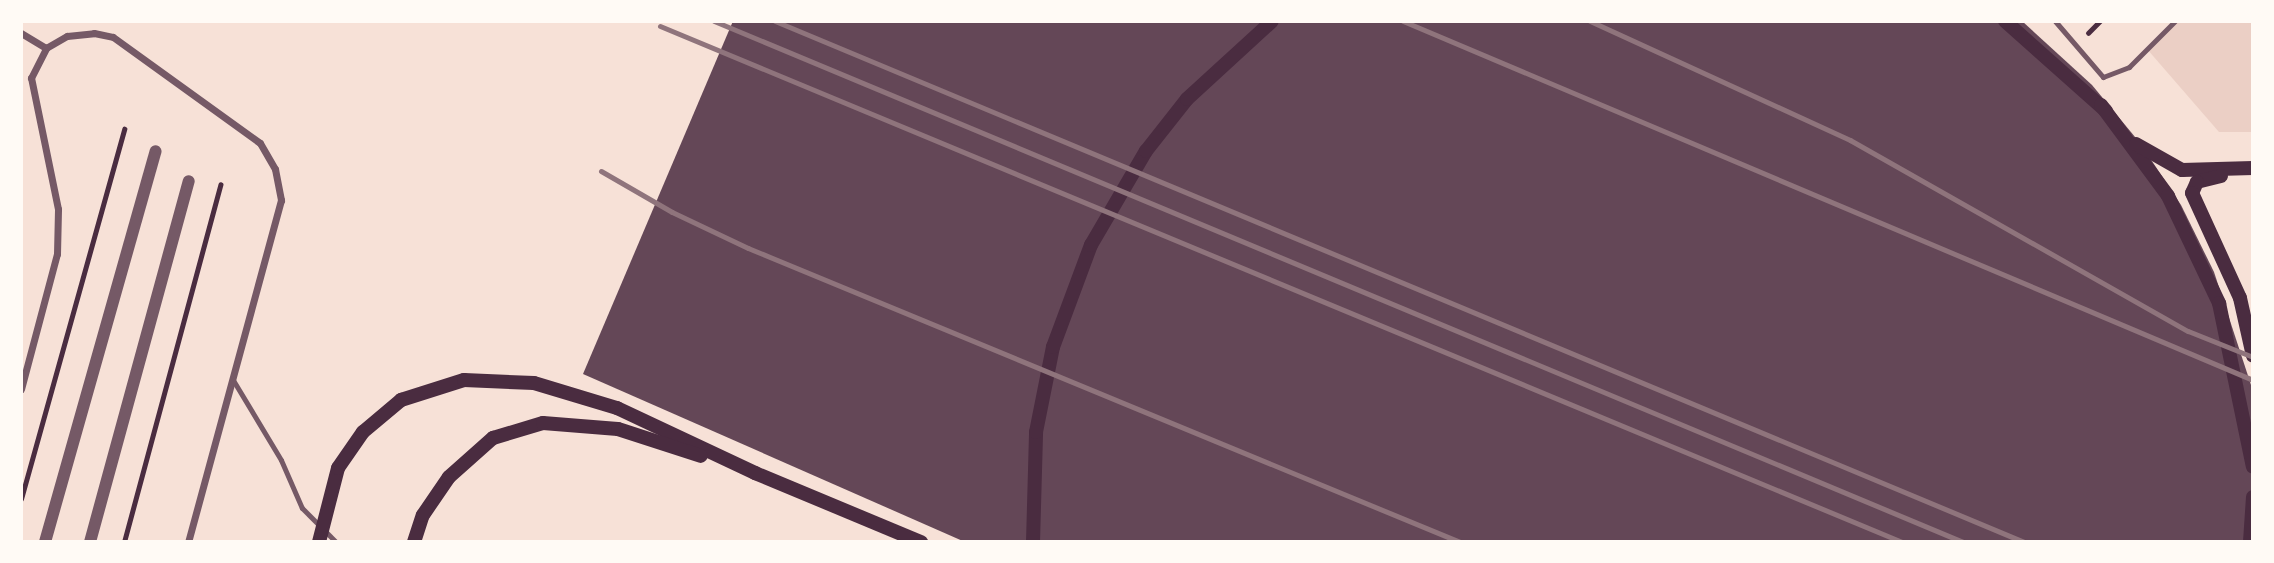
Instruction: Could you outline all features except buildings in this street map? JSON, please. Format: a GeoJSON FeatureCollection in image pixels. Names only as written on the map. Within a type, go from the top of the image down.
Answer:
{"type":"FeatureCollection","features":[{"type":"Feature","properties":{"kind":"main road"},"geometry":{"type":"LineString","coordinates":[[1032,542],[1036,432],[1053,347],[1091,244],[1146,151],[1187,99],[1272,21]]}},
{"type":"Feature","properties":{"kind":"main road"},"geometry":{"type":"LineString","coordinates":[[2005,21],[2101,105],[2138,147],[2182,170],[2246,170]]}},
{"type":"Feature","properties":{"kind":"main road"},"geometry":{"type":"LineString","coordinates":[[2101,105],[2168,196],[2219,303],[2253,467]]}},
{"type":"Feature","properties":{"kind":"main road"},"geometry":{"type":"LineString","coordinates":[[2246,170],[2197,182],[2192,193],[2241,298],[2253,356]]}},
{"type":"Feature","properties":{"kind":"main road"},"geometry":{"type":"LineString","coordinates":[[319,542],[338,468],[363,432],[401,400],[464,380],[534,383],[617,408],[755,473],[921,542]]}},
{"type":"Feature","properties":{"kind":"main road"},"geometry":{"type":"LineString","coordinates":[[414,542],[423,515],[449,477],[493,438],[543,423],[618,429],[755,473]]}},
{"type":"Feature","properties":{"kind":"main road"},"geometry":{"type":"LineString","coordinates":[[2250,542],[2253,498]]}},
{"type":"Feature","properties":{"kind":"street"},"geometry":{"type":"LineString","coordinates":[[21,33],[46,48]]}},
{"type":"Feature","properties":{"kind":"street"},"geometry":{"type":"LineString","coordinates":[[21,389],[57,254],[58,209],[52,162],[37,118],[31,78],[46,48],[67,36],[94,33],[113,37],[260,143],[275,169],[281,200],[188,542]]}},
{"type":"Feature","properties":{"kind":"street"},"geometry":{"type":"LineString","coordinates":[[45,542],[156,150]]}},
{"type":"Feature","properties":{"kind":"street"},"geometry":{"type":"LineString","coordinates":[[90,542],[189,181]]}},
{"type":"Feature","properties":{"kind":"lane"},"geometry":{"type":"LineString","coordinates":[[2055,21],[2103,77],[2129,67],[2175,21]]}},
{"type":"Feature","properties":{"kind":"lane"},"geometry":{"type":"LineString","coordinates":[[233,380],[281,460],[302,508],[336,542]]}},
{"type":"Feature","properties":{"kind":"path"},"geometry":{"type":"LineString","coordinates":[[21,499],[124,128]]}},
{"type":"Feature","properties":{"kind":"path"},"geometry":{"type":"LineString","coordinates":[[124,542],[220,185]]}},
{"type":"Feature","properties":{"kind":"shaded area"},"geometry":{"type":"Polygon","coordinates":[[[2175,21],[2253,21],[2253,132],[2219,132],[2147,49],[2175,21]]]}},
{"type":"Feature","properties":{"kind":"railway"},"geometry":{"type":"LineString","coordinates":[[714,21],[1963,542]]}},
{"type":"Feature","properties":{"kind":"railway"},"geometry":{"type":"LineString","coordinates":[[775,21],[2024,542]]}},
{"type":"Feature","properties":{"kind":"railway"},"geometry":{"type":"LineString","coordinates":[[1403,21],[2253,380]]}},
{"type":"Feature","properties":{"kind":"railway"},"geometry":{"type":"LineString","coordinates":[[1590,21],[1850,140],[2188,331],[2253,357]]}},
{"type":"Feature","properties":{"kind":"railway"},"geometry":{"type":"LineString","coordinates":[[660,26],[1902,542]]}},
{"type":"Feature","properties":{"kind":"railway"},"geometry":{"type":"LineString","coordinates":[[601,171],[672,212],[748,248],[1460,542]]}}]}
